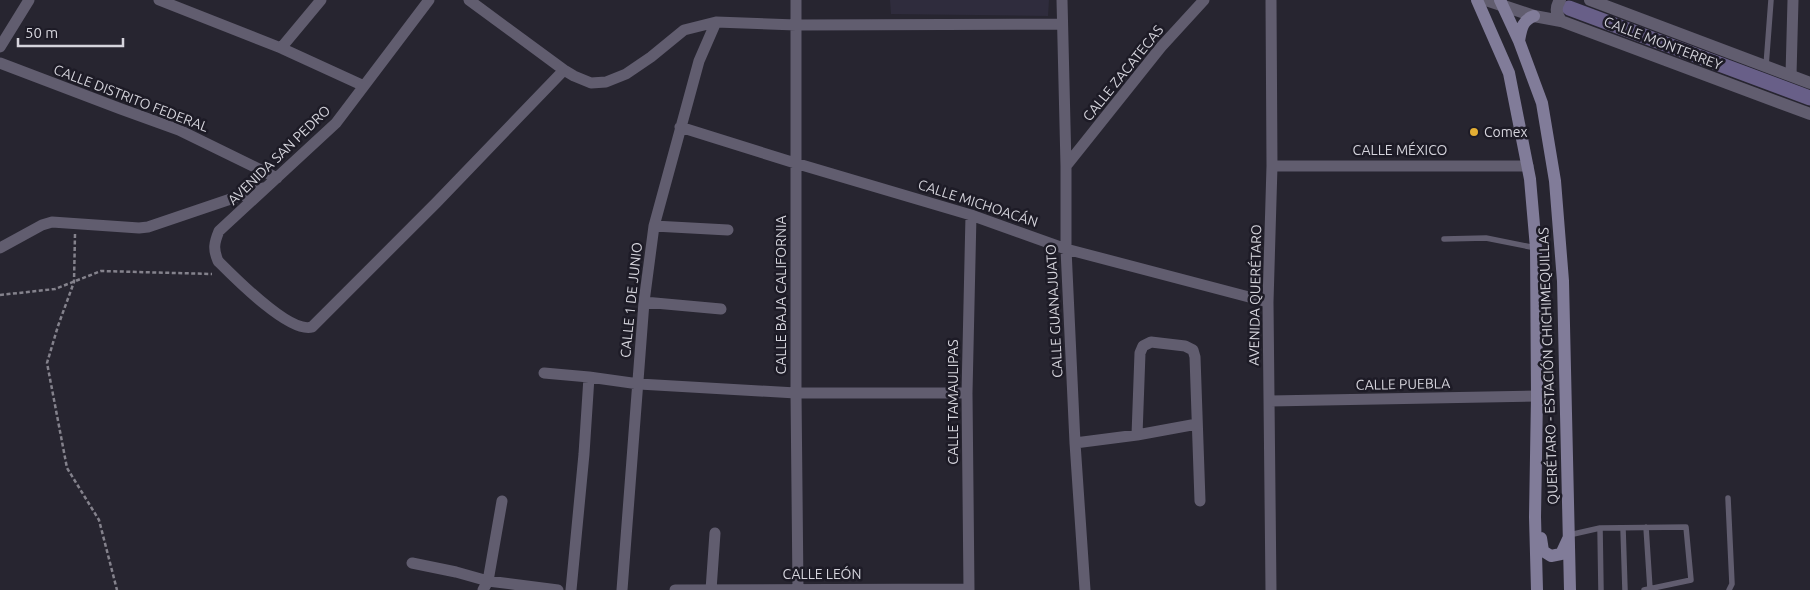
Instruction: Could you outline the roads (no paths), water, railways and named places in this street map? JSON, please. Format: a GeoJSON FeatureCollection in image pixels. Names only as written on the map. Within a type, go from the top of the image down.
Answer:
{"type":"FeatureCollection","features":[{"type":"Feature","properties":{"kind":"main road","name":"QUERÉTARO - ESTACIÓN CHICHIMEQUILLAS"},"geometry":{"type":"LineString","coordinates":[[1477,0],[1510,73],[1528,166],[1536,248],[1537,396],[1535,517],[1537,590]]}},
{"type":"Feature","properties":{"kind":"main road","name":"QUERÉTARO - ESTACIÓN CHICHIMEQUILLAS"},"geometry":{"type":"LineString","coordinates":[[1502,3],[1519,41],[1542,104],[1555,181],[1563,281],[1570,590]]}},
{"type":"Feature","properties":{"kind":"main road"},"geometry":{"type":"LineString","coordinates":[[1519,41],[1525,22],[1528,18],[1534,16]]}},
{"type":"Feature","properties":{"kind":"main road"},"geometry":{"type":"LineString","coordinates":[[1535,517],[1540,530],[1543,551],[1546,555],[1556,556],[1561,554],[1569,535]]}},
{"type":"Feature","properties":{"kind":"street"},"geometry":{"type":"LineString","coordinates":[[0,47],[29,0]]}},
{"type":"Feature","properties":{"kind":"street"},"geometry":{"type":"LineString","coordinates":[[159,0],[281,48],[364,86]]}},
{"type":"Feature","properties":{"kind":"street"},"geometry":{"type":"LineString","coordinates":[[281,48],[321,0]]}},
{"type":"Feature","properties":{"kind":"street","name":"AVENIDA SAN PEDRO"},"geometry":{"type":"LineString","coordinates":[[429,0],[336,123],[219,231],[214,250],[218,261],[270,309],[292,323],[306,329],[312,327],[430,209],[564,70]]}},
{"type":"Feature","properties":{"kind":"street"},"geometry":{"type":"LineString","coordinates":[[469,0],[564,70],[591,83],[606,82],[626,74],[651,57],[684,30],[716,22],[796,25],[1062,24]]}},
{"type":"Feature","properties":{"kind":"street","name":"CALLE BAJA CALIFORNIA"},"geometry":{"type":"LineString","coordinates":[[796,0],[795,163],[798,589]]}},
{"type":"Feature","properties":{"kind":"street","name":"CALLE GUANAJUATO"},"geometry":{"type":"LineString","coordinates":[[1062,0],[1066,248],[1075,443],[1085,590]]}},
{"type":"Feature","properties":{"kind":"street","name":"CALLE ZACATECAS"},"geometry":{"type":"LineString","coordinates":[[1066,166],[1162,47],[1204,0]]}},
{"type":"Feature","properties":{"kind":"street","name":"AVENIDA QUERÉTARO"},"geometry":{"type":"LineString","coordinates":[[1271,0],[1272,166],[1268,302],[1271,590]]}},
{"type":"Feature","properties":{"kind":"street","name":"CALLE MONTERREY"},"geometry":{"type":"LineString","coordinates":[[1486,0],[1502,3],[1534,16],[1561,21],[1810,114]]}},
{"type":"Feature","properties":{"kind":"street"},"geometry":{"type":"LineString","coordinates":[[1560,0],[1556,5],[1557,14],[1561,21]]}},
{"type":"Feature","properties":{"kind":"street","name":"CALLE MONTERREY"},"geometry":{"type":"LineString","coordinates":[[1590,0],[1614,4],[1810,83]]}},
{"type":"Feature","properties":{"kind":"street"},"geometry":{"type":"LineString","coordinates":[[1791,75],[1793,0]]}},
{"type":"Feature","properties":{"kind":"street","name":"CALLE 1 DE JUNIO"},"geometry":{"type":"LineString","coordinates":[[622,590],[644,302],[654,226],[680,127],[700,61],[716,22]]}},
{"type":"Feature","properties":{"kind":"street","name":"CALLE DISTRITO FEDERAL"},"geometry":{"type":"LineString","coordinates":[[0,63],[121,110],[179,130],[277,178]]}},
{"type":"Feature","properties":{"kind":"street","name":"CALLE MICHOACÁN"},"geometry":{"type":"LineString","coordinates":[[680,127],[971,215],[1066,248],[1268,302]]}},
{"type":"Feature","properties":{"kind":"street","name":"CALLE MÉXICO"},"geometry":{"type":"LineString","coordinates":[[1272,166],[1528,166]]}},
{"type":"Feature","properties":{"kind":"street"},"geometry":{"type":"LineString","coordinates":[[0,248],[42,225],[52,222],[138,228],[148,227],[265,188]]}},
{"type":"Feature","properties":{"kind":"street","name":"CALLE TAMAULIPAS"},"geometry":{"type":"LineString","coordinates":[[969,590],[967,393],[971,215]]}},
{"type":"Feature","properties":{"kind":"street"},"geometry":{"type":"LineString","coordinates":[[654,226],[728,230]]}},
{"type":"Feature","properties":{"kind":"street"},"geometry":{"type":"LineString","coordinates":[[644,302],[721,309]]}},
{"type":"Feature","properties":{"kind":"street"},"geometry":{"type":"LineString","coordinates":[[1137,435],[1140,353],[1143,346],[1151,342],[1185,346],[1193,350],[1195,357],[1200,501]]}},
{"type":"Feature","properties":{"kind":"street"},"geometry":{"type":"LineString","coordinates":[[544,373],[639,384],[796,393],[967,393]]}},
{"type":"Feature","properties":{"kind":"street"},"geometry":{"type":"LineString","coordinates":[[572,590],[589,377]]}},
{"type":"Feature","properties":{"kind":"street","name":"CALLE PUEBLA"},"geometry":{"type":"LineString","coordinates":[[1269,401],[1537,396]]}},
{"type":"Feature","properties":{"kind":"street"},"geometry":{"type":"LineString","coordinates":[[1075,443],[1137,435],[1197,424]]}},
{"type":"Feature","properties":{"kind":"street"},"geometry":{"type":"LineString","coordinates":[[485,585],[502,501]]}},
{"type":"Feature","properties":{"kind":"street"},"geometry":{"type":"LineString","coordinates":[[711,590],[715,533]]}},
{"type":"Feature","properties":{"kind":"street"},"geometry":{"type":"LineString","coordinates":[[412,563],[456,572],[485,585],[558,590]]}},
{"type":"Feature","properties":{"kind":"street","name":"CALLE LEÓN"},"geometry":{"type":"LineString","coordinates":[[675,590],[969,590]]}},
{"type":"Feature","properties":{"kind":"lane"},"geometry":{"type":"LineString","coordinates":[[1766,66],[1770,0]]}},
{"type":"Feature","properties":{"kind":"lane"},"geometry":{"type":"LineString","coordinates":[[1444,239],[1486,238],[1536,248]]}},
{"type":"Feature","properties":{"kind":"lane"},"geometry":{"type":"LineString","coordinates":[[1728,498],[1732,584],[1729,590]]}},
{"type":"Feature","properties":{"kind":"lane"},"geometry":{"type":"LineString","coordinates":[[1569,535],[1600,528],[1646,527],[1686,527],[1691,580],[1647,589],[1646,527]]}},
{"type":"Feature","properties":{"kind":"lane"},"geometry":{"type":"LineString","coordinates":[[1600,528],[1601,590]]}},
{"type":"Feature","properties":{"kind":"lane"},"geometry":{"type":"LineString","coordinates":[[1623,528],[1625,590]]}},
{"type":"Feature","properties":{"kind":"waterway"},"geometry":{"type":"LineString","coordinates":[[1569,8],[1810,98]]}},
{"type":"Feature","properties":{"kind":"place","name":"Comex"},"geometry":{"type":"Point","coordinates":[1474,132]}}]}
